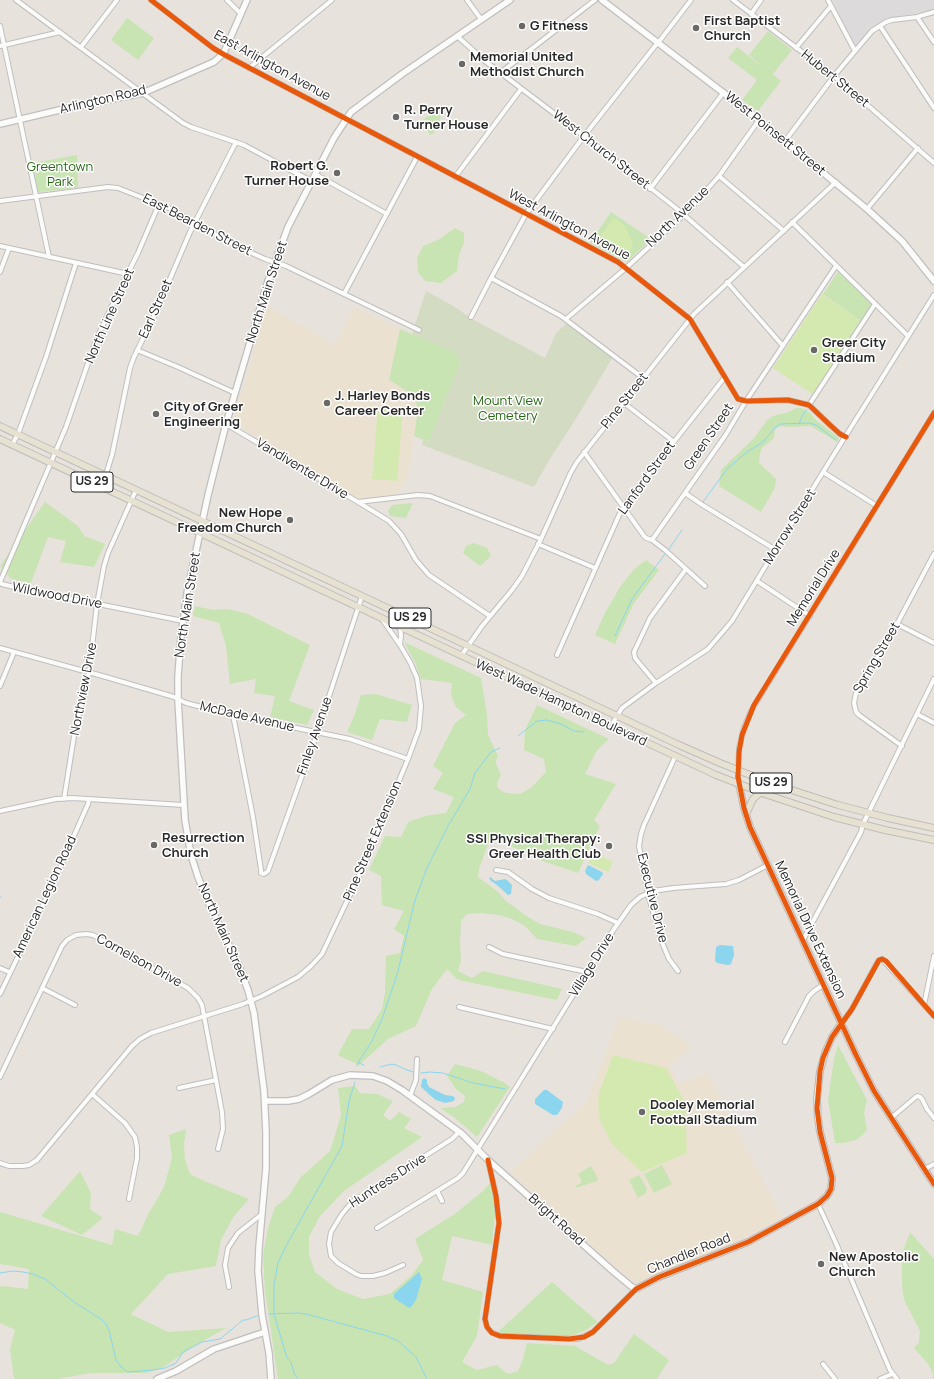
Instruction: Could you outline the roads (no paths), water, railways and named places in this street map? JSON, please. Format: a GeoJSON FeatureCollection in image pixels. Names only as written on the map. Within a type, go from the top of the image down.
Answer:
{"type":"FeatureCollection","features":[{"type":"Feature","properties":{"kind":"main road"},"geometry":{"type":"LineString","coordinates":[[223,54],[247,0]]}},
{"type":"Feature","properties":{"kind":"main road","name":"North Main Street"},"geometry":{"type":"LineString","coordinates":[[271,1379],[258,1271],[267,1152],[265,1101],[254,1013],[251,1001],[238,964],[209,904],[198,877],[188,840],[183,805],[178,700],[179,658],[183,621],[202,521],[234,393],[274,262],[288,227],[311,181],[334,138],[352,112],[375,94],[510,0]]}},
{"type":"Feature","properties":{"kind":"main road","name":"West Poinsett Street"},"geometry":{"type":"LineString","coordinates":[[602,0],[724,92],[836,182],[902,241],[934,281]]}},
{"type":"Feature","properties":{"kind":"main road","name":"Arlington Road"},"geometry":{"type":"LineString","coordinates":[[0,124],[142,93],[214,62],[223,54]]}},
{"type":"Feature","properties":{"kind":"main road","name":"US 29"},"geometry":{"type":"LineString","coordinates":[[0,426],[202,521]]}},
{"type":"Feature","properties":{"kind":"main road","name":"US 29"},"geometry":{"type":"LineString","coordinates":[[0,439],[200,533]]}},
{"type":"Feature","properties":{"kind":"main road","name":"West Wade Hampton Boulevard"},"geometry":{"type":"LineString","coordinates":[[202,521],[678,745],[738,770],[866,819],[934,840]]}},
{"type":"Feature","properties":{"kind":"main road","name":"West Wade Hampton Boulevard"},"geometry":{"type":"LineString","coordinates":[[200,533],[675,757],[739,784],[803,807],[866,819],[934,828]]}},
{"type":"Feature","properties":{"kind":"main road","name":"Memorial Drive Extension"},"geometry":{"type":"LineString","coordinates":[[739,784],[750,827],[841,1024],[864,1071],[891,1118],[934,1184]]}},
{"type":"Feature","properties":{"kind":"main road"},"geometry":{"type":"LineString","coordinates":[[746,814],[753,799],[761,792]]}},
{"type":"Feature","properties":{"kind":"main road","name":"Chandler Road"},"geometry":{"type":"LineString","coordinates":[[636,1289],[659,1277],[748,1242],[818,1204],[829,1193],[833,1181],[818,1118],[817,1099],[820,1071],[827,1046],[841,1024]]}},
{"type":"Feature","properties":{"kind":"main road"},"geometry":{"type":"LineString","coordinates":[[265,1101],[288,1101],[299,1098],[338,1078],[358,1074],[378,1077],[394,1084],[459,1132],[478,1150]]}},
{"type":"Feature","properties":{"kind":"main road","name":"Bright Road"},"geometry":{"type":"LineString","coordinates":[[478,1150],[620,1277],[636,1289]]}},
{"type":"Feature","properties":{"kind":"main road"},"geometry":{"type":"LineString","coordinates":[[157,1379],[176,1371],[214,1349],[265,1332]]}},
{"type":"Feature","properties":{"kind":"street"},"geometry":{"type":"LineString","coordinates":[[16,0],[142,93],[191,127],[236,142],[311,181]]}},
{"type":"Feature","properties":{"kind":"street"},"geometry":{"type":"LineString","coordinates":[[81,47],[117,0]]}},
{"type":"Feature","properties":{"kind":"street","name":"East Arlington Avenue"},"geometry":{"type":"LineString","coordinates":[[151,0],[213,48],[346,119]]}},
{"type":"Feature","properties":{"kind":"street"},"geometry":{"type":"LineString","coordinates":[[227,0],[241,14]]}},
{"type":"Feature","properties":{"kind":"street"},"geometry":{"type":"LineString","coordinates":[[249,68],[332,0]]}},
{"type":"Feature","properties":{"kind":"street"},"geometry":{"type":"LineString","coordinates":[[467,0],[481,19]]}},
{"type":"Feature","properties":{"kind":"street"},"geometry":{"type":"LineString","coordinates":[[500,73],[595,0]]}},
{"type":"Feature","properties":{"kind":"street"},"geometry":{"type":"LineString","coordinates":[[471,317],[526,214],[584,136],[691,0]]}},
{"type":"Feature","properties":{"kind":"street","name":"Hubert Street"},"geometry":{"type":"LineString","coordinates":[[733,0],[834,76],[934,163]]}},
{"type":"Feature","properties":{"kind":"street"},"geometry":{"type":"LineString","coordinates":[[751,14],[761,0]]}},
{"type":"Feature","properties":{"kind":"street"},"geometry":{"type":"LineString","coordinates":[[828,0],[855,51]]}},
{"type":"Feature","properties":{"kind":"street"},"geometry":{"type":"LineString","coordinates":[[796,48],[831,6]]}},
{"type":"Feature","properties":{"kind":"street"},"geometry":{"type":"LineString","coordinates":[[785,141],[834,76],[870,33],[892,20],[917,17],[934,12]]}},
{"type":"Feature","properties":{"kind":"street"},"geometry":{"type":"LineString","coordinates":[[917,17],[934,42]]}},
{"type":"Feature","properties":{"kind":"street"},"geometry":{"type":"LineString","coordinates":[[0,26],[2,45],[20,119],[49,257]]}},
{"type":"Feature","properties":{"kind":"street"},"geometry":{"type":"LineString","coordinates":[[880,26],[934,108]]}},
{"type":"Feature","properties":{"kind":"street"},"geometry":{"type":"LineString","coordinates":[[2,45],[60,32]]}},
{"type":"Feature","properties":{"kind":"street","name":"West Church Street"},"geometry":{"type":"LineString","coordinates":[[457,36],[469,48],[500,73],[584,136],[683,215],[744,267]]}},
{"type":"Feature","properties":{"kind":"street"},"geometry":{"type":"LineString","coordinates":[[455,177],[521,89]]}},
{"type":"Feature","properties":{"kind":"street"},"geometry":{"type":"LineString","coordinates":[[650,189],[724,92]]}},
{"type":"Feature","properties":{"kind":"street","name":"West Arlington Avenue"},"geometry":{"type":"LineString","coordinates":[[346,119],[626,268],[690,319],[738,399],[746,401]]}},
{"type":"Feature","properties":{"kind":"street","name":"North Avenue"},"geometry":{"type":"LineString","coordinates":[[566,319],[626,268],[683,215],[719,176],[759,120]]}},
{"type":"Feature","properties":{"kind":"street","name":"Earl Street"},"geometry":{"type":"LineString","coordinates":[[102,486],[114,445],[130,368],[137,350],[155,314],[194,223],[236,142]]}},
{"type":"Feature","properties":{"kind":"street"},"geometry":{"type":"LineString","coordinates":[[867,209],[918,148]]}},
{"type":"Feature","properties":{"kind":"street"},"geometry":{"type":"LineString","coordinates":[[344,294],[417,157]]}},
{"type":"Feature","properties":{"kind":"street"},"geometry":{"type":"LineString","coordinates":[[315,174],[387,214]]}},
{"type":"Feature","properties":{"kind":"street"},"geometry":{"type":"LineString","coordinates":[[719,176],[784,231]]}},
{"type":"Feature","properties":{"kind":"street","name":"Pine Street"},"geometry":{"type":"LineString","coordinates":[[460,656],[518,582],[541,539],[571,472],[584,452],[694,314],[836,182]]}},
{"type":"Feature","properties":{"kind":"street","name":"East Bearden Street"},"geometry":{"type":"LineString","coordinates":[[0,201],[115,187],[170,209],[234,245],[286,266],[419,330]]}},
{"type":"Feature","properties":{"kind":"street","name":"North Line Street"},"geometry":{"type":"LineString","coordinates":[[56,452],[72,412],[96,340],[138,253],[159,204]]}},
{"type":"Feature","properties":{"kind":"street"},"geometry":{"type":"LineString","coordinates":[[792,222],[908,336]]}},
{"type":"Feature","properties":{"kind":"street"},"geometry":{"type":"LineString","coordinates":[[0,246],[128,274]]}},
{"type":"Feature","properties":{"kind":"street"},"geometry":{"type":"LineString","coordinates":[[0,272],[9,248]]}},
{"type":"Feature","properties":{"kind":"street"},"geometry":{"type":"LineString","coordinates":[[12,445],[18,434],[46,357],[76,263]]}},
{"type":"Feature","properties":{"kind":"street","name":"Green Street"},"geometry":{"type":"LineString","coordinates":[[652,540],[725,436],[746,401],[836,266]]}},
{"type":"Feature","properties":{"kind":"street"},"geometry":{"type":"LineString","coordinates":[[491,278],[566,319],[643,378]]}},
{"type":"Feature","properties":{"kind":"street"},"geometry":{"type":"LineString","coordinates":[[727,282],[783,346]]}},
{"type":"Feature","properties":{"kind":"street","name":"Morrow Street"},"geometry":{"type":"LineString","coordinates":[[611,726],[622,708],[656,683],[703,653],[712,645],[732,621],[934,295]]}},
{"type":"Feature","properties":{"kind":"street"},"geometry":{"type":"LineString","coordinates":[[809,406],[875,304]]}},
{"type":"Feature","properties":{"kind":"street"},"geometry":{"type":"LineString","coordinates":[[137,350],[234,393]]}},
{"type":"Feature","properties":{"kind":"street","name":"Lanford Street"},"geometry":{"type":"LineString","coordinates":[[557,655],[623,507],[724,377]]}},
{"type":"Feature","properties":{"kind":"street"},"geometry":{"type":"LineString","coordinates":[[746,401],[788,400],[809,406],[840,434],[846,437]]}},
{"type":"Feature","properties":{"kind":"street"},"geometry":{"type":"LineString","coordinates":[[624,403],[673,441]]}},
{"type":"Feature","properties":{"kind":"street","name":"Memorial Drive"},"geometry":{"type":"LineString","coordinates":[[739,784],[739,748],[751,711],[934,413]]}},
{"type":"Feature","properties":{"kind":"street","name":"Vandiventer Drive"},"geometry":{"type":"LineString","coordinates":[[226,424],[358,502],[418,495],[430,496],[541,539]]}},
{"type":"Feature","properties":{"kind":"street","name":"Wildwood Drive"},"geometry":{"type":"LineString","coordinates":[[56,452],[0,582],[2,584],[18,588],[183,621]]}},
{"type":"Feature","properties":{"kind":"street"},"geometry":{"type":"LineString","coordinates":[[584,452],[644,536],[652,540],[705,586]]}},
{"type":"Feature","properties":{"kind":"street"},"geometry":{"type":"LineString","coordinates":[[823,472],[877,506]]}},
{"type":"Feature","properties":{"kind":"street","name":"Northview Drive"},"geometry":{"type":"LineString","coordinates":[[64,799],[75,732],[89,673],[93,650],[97,604],[106,559],[136,490]]}},
{"type":"Feature","properties":{"kind":"street"},"geometry":{"type":"LineString","coordinates":[[685,493],[776,550]]}},
{"type":"Feature","properties":{"kind":"street"},"geometry":{"type":"LineString","coordinates":[[358,502],[389,521],[401,534],[416,560],[429,575],[490,616]]}},
{"type":"Feature","properties":{"kind":"street"},"geometry":{"type":"LineString","coordinates":[[538,544],[595,568]]}},
{"type":"Feature","properties":{"kind":"street","name":"Spring Street"},"geometry":{"type":"LineString","coordinates":[[902,746],[859,715],[856,712],[854,703],[856,693],[897,624],[934,554]]}},
{"type":"Feature","properties":{"kind":"street"},"geometry":{"type":"LineString","coordinates":[[656,683],[635,658],[634,652],[650,618],[686,569]]}},
{"type":"Feature","properties":{"kind":"street"},"geometry":{"type":"LineString","coordinates":[[757,581],[810,616]]}},
{"type":"Feature","properties":{"kind":"street","name":"Finley Avenue"},"geometry":{"type":"LineString","coordinates":[[233,715],[253,817],[261,870],[264,874],[268,871],[317,732],[362,596]]}},
{"type":"Feature","properties":{"kind":"street"},"geometry":{"type":"LineString","coordinates":[[399,613],[401,628],[400,645]]}},
{"type":"Feature","properties":{"kind":"street","name":"Pine Street Extension"},"geometry":{"type":"LineString","coordinates":[[251,1001],[298,977],[312,966],[322,954],[363,867],[419,729],[421,698],[419,685],[414,671],[400,645],[382,619]]}},
{"type":"Feature","properties":{"kind":"street"},"geometry":{"type":"LineString","coordinates":[[897,624],[934,643]]}},
{"type":"Feature","properties":{"kind":"street","name":"McDade Avenue"},"geometry":{"type":"LineString","coordinates":[[0,648],[233,715],[350,739],[408,759]]}},
{"type":"Feature","properties":{"kind":"street"},"geometry":{"type":"LineString","coordinates":[[0,686],[14,652]]}},
{"type":"Feature","properties":{"kind":"street"},"geometry":{"type":"LineString","coordinates":[[803,940],[860,832],[934,678]]}},
{"type":"Feature","properties":{"kind":"street"},"geometry":{"type":"LineString","coordinates":[[917,714],[934,724]]}},
{"type":"Feature","properties":{"kind":"street","name":"Executive Drive"},"geometry":{"type":"LineString","coordinates":[[675,757],[655,799],[640,837],[639,850],[648,894],[665,951],[678,971]]}},
{"type":"Feature","properties":{"kind":"street"},"geometry":{"type":"LineString","coordinates":[[0,811],[56,799],[89,799],[183,805]]}},
{"type":"Feature","properties":{"kind":"street","name":"American Legion Road"},"geometry":{"type":"LineString","coordinates":[[0,994],[9,972],[51,888],[89,799]]}},
{"type":"Feature","properties":{"kind":"street","name":"Village Drive"},"geometry":{"type":"LineString","coordinates":[[377,1228],[461,1176],[618,923],[638,898],[662,889],[726,884],[739,880],[768,865]]}},
{"type":"Feature","properties":{"kind":"street"},"geometry":{"type":"LineString","coordinates":[[496,870],[508,872],[532,889],[549,898],[598,914],[618,923]]}},
{"type":"Feature","properties":{"kind":"street","name":"Cornelson Drive"},"geometry":{"type":"LineString","coordinates":[[0,1077],[64,943],[76,935],[89,934],[98,937],[192,992],[201,1004],[224,1122],[218,1149]]}},
{"type":"Feature","properties":{"kind":"street"},"geometry":{"type":"LineString","coordinates":[[489,947],[503,954],[587,972]]}},
{"type":"Feature","properties":{"kind":"street"},"geometry":{"type":"LineString","coordinates":[[924,1005],[934,956]]}},
{"type":"Feature","properties":{"kind":"street"},"geometry":{"type":"LineString","coordinates":[[841,1024],[852,1009],[877,963],[882,959],[934,1016]]}},
{"type":"Feature","properties":{"kind":"street"},"geometry":{"type":"LineString","coordinates":[[0,968],[9,972]]}},
{"type":"Feature","properties":{"kind":"street"},"geometry":{"type":"LineString","coordinates":[[784,1042],[809,996],[824,985]]}},
{"type":"Feature","properties":{"kind":"street"},"geometry":{"type":"LineString","coordinates":[[42,988],[76,1004]]}},
{"type":"Feature","properties":{"kind":"street"},"geometry":{"type":"LineString","coordinates":[[0,1163],[9,1166],[23,1166],[29,1165],[37,1160],[140,1038],[151,1033],[251,1001]]}},
{"type":"Feature","properties":{"kind":"street"},"geometry":{"type":"LineString","coordinates":[[459,1007],[553,1029]]}},
{"type":"Feature","properties":{"kind":"street"},"geometry":{"type":"LineString","coordinates":[[410,1096],[416,1080],[417,1058]]}},
{"type":"Feature","properties":{"kind":"street"},"geometry":{"type":"LineString","coordinates":[[178,1088],[216,1080]]}},
{"type":"Feature","properties":{"kind":"street"},"geometry":{"type":"LineString","coordinates":[[92,1094],[126,1123],[135,1137],[137,1158],[129,1199]]}},
{"type":"Feature","properties":{"kind":"street"},"geometry":{"type":"LineString","coordinates":[[891,1118],[917,1096],[922,1099],[934,1118]]}},
{"type":"Feature","properties":{"kind":"street","name":"Huntress Drive"},"geometry":{"type":"LineString","coordinates":[[403,1265],[373,1276],[361,1276],[356,1274],[338,1263],[331,1256],[329,1244],[331,1232],[342,1214],[352,1202],[452,1139],[459,1132]]}},
{"type":"Feature","properties":{"kind":"street","name":"Chandler Road"},"geometry":{"type":"LineString","coordinates":[[488,1160],[496,1196],[499,1223],[485,1319],[487,1327],[492,1333],[500,1336],[517,1338],[569,1339],[584,1337],[593,1332],[636,1289]]}},
{"type":"Feature","properties":{"kind":"street"},"geometry":{"type":"LineString","coordinates":[[925,1169],[934,1164]]}},
{"type":"Feature","properties":{"kind":"street"},"geometry":{"type":"LineString","coordinates":[[436,1191],[442,1200]]}},
{"type":"Feature","properties":{"kind":"street"},"geometry":{"type":"LineString","coordinates":[[818,1204],[877,1342],[892,1374],[898,1379]]}},
{"type":"Feature","properties":{"kind":"street"},"geometry":{"type":"LineString","coordinates":[[229,1287],[225,1266],[228,1248],[238,1233],[262,1214]]}},
{"type":"Feature","properties":{"kind":"street"},"geometry":{"type":"LineString","coordinates":[[823,1364],[834,1379]]}},
{"type":"Feature","properties":{"kind":"street"},"geometry":{"type":"LineString","coordinates":[[880,1379],[892,1374]]}},
{"type":"Feature","properties":{"kind":"water"},"geometry":{"type":"Polygon","coordinates":[[[588,865],[602,872],[603,874],[599,880],[596,881],[586,874],[585,871],[588,865]]]}},
{"type":"Feature","properties":{"kind":"water"},"geometry":{"type":"Polygon","coordinates":[[[490,877],[495,881],[507,880],[512,885],[511,894],[508,895],[491,881],[489,878],[490,877]]]}},
{"type":"Feature","properties":{"kind":"water"},"geometry":{"type":"Polygon","coordinates":[[[720,945],[733,946],[734,955],[731,964],[728,965],[717,963],[715,961],[716,947],[720,945]]]}},
{"type":"Feature","properties":{"kind":"water"},"geometry":{"type":"Polygon","coordinates":[[[424,1078],[427,1080],[429,1087],[445,1095],[453,1096],[455,1098],[454,1101],[445,1103],[436,1100],[421,1087],[422,1080],[424,1078]]]}},
{"type":"Feature","properties":{"kind":"water"},"geometry":{"type":"Polygon","coordinates":[[[544,1090],[547,1090],[563,1102],[562,1108],[557,1115],[553,1115],[535,1104],[535,1099],[544,1090]]]}},
{"type":"Feature","properties":{"kind":"water"},"geometry":{"type":"Polygon","coordinates":[[[419,1272],[422,1279],[416,1300],[409,1308],[394,1298],[394,1294],[419,1272]]]}},
{"type":"Feature","properties":{"kind":"waterway"},"geometry":{"type":"LineString","coordinates":[[799,424],[807,409]]}},
{"type":"Feature","properties":{"kind":"waterway"},"geometry":{"type":"LineString","coordinates":[[703,502],[727,469],[748,451],[762,443],[780,424],[809,423],[816,425],[836,440]]}},
{"type":"Feature","properties":{"kind":"waterway"},"geometry":{"type":"LineString","coordinates":[[669,549],[682,530]]}},
{"type":"Feature","properties":{"kind":"waterway"},"geometry":{"type":"LineString","coordinates":[[615,636],[632,599],[665,554]]}},
{"type":"Feature","properties":{"kind":"waterway"},"geometry":{"type":"LineString","coordinates":[[518,736],[537,721],[547,720],[561,724],[574,731],[584,732]]}},
{"type":"Feature","properties":{"kind":"waterway"},"geometry":{"type":"LineString","coordinates":[[357,1066],[372,1041],[382,1019],[397,975],[415,900],[427,868],[448,826],[470,789],[475,773],[491,752],[500,748]]}},
{"type":"Feature","properties":{"kind":"waterway"},"geometry":{"type":"LineString","coordinates":[[359,1063],[364,1065]]}},
{"type":"Feature","properties":{"kind":"waterway"},"geometry":{"type":"LineString","coordinates":[[380,1067],[392,1064],[413,1072]]}},
{"type":"Feature","properties":{"kind":"waterway"},"geometry":{"type":"LineString","coordinates":[[421,1073],[443,1073],[473,1083],[505,1089]]}},
{"type":"Feature","properties":{"kind":"waterway"},"geometry":{"type":"LineString","coordinates":[[298,1379],[294,1373],[291,1362],[287,1358],[274,1314],[274,1285],[278,1263],[342,1146],[349,1101],[355,1082]]}},
{"type":"Feature","properties":{"kind":"waterway"},"geometry":{"type":"LineString","coordinates":[[0,1273],[13,1271],[23,1272],[45,1279],[74,1302],[101,1319],[109,1330],[116,1360],[121,1367],[128,1372],[165,1368],[176,1363],[183,1352],[202,1342],[220,1339],[243,1320],[257,1316]]}},
{"type":"Feature","properties":{"kind":"waterway"},"geometry":{"type":"LineString","coordinates":[[268,1314],[306,1314],[387,1336],[398,1341],[416,1357],[427,1379]]}},
{"type":"Feature","properties":{"kind":"place","name":"G Fitness"},"geometry":{"type":"Point","coordinates":[522,26]}},
{"type":"Feature","properties":{"kind":"place","name":"First Baptist Church"},"geometry":{"type":"Point","coordinates":[696,28]}},
{"type":"Feature","properties":{"kind":"place","name":"Memorial United Methodist Church"},"geometry":{"type":"Point","coordinates":[462,64]}},
{"type":"Feature","properties":{"kind":"place","name":"R. Perry Turner House"},"geometry":{"type":"Point","coordinates":[396,117]}},
{"type":"Feature","properties":{"kind":"place","name":"Robert G. Turner House"},"geometry":{"type":"Point","coordinates":[337,173]}},
{"type":"Feature","properties":{"kind":"place","name":"Greer City Stadium"},"geometry":{"type":"Point","coordinates":[814,350]}},
{"type":"Feature","properties":{"kind":"place","name":"J. Harley Bonds Career Center"},"geometry":{"type":"Point","coordinates":[327,403]}},
{"type":"Feature","properties":{"kind":"place","name":"City of Greer Engineering"},"geometry":{"type":"Point","coordinates":[156,414]}},
{"type":"Feature","properties":{"kind":"place","name":"New Hope Freedom Church"},"geometry":{"type":"Point","coordinates":[290,520]}},
{"type":"Feature","properties":{"kind":"place","name":"Resurrection Church"},"geometry":{"type":"Point","coordinates":[154,845]}},
{"type":"Feature","properties":{"kind":"place","name":"SSI Physical Therapy: Greer Health Club"},"geometry":{"type":"Point","coordinates":[609,846]}},
{"type":"Feature","properties":{"kind":"place","name":"Dooley Memorial Football Stadium"},"geometry":{"type":"Point","coordinates":[642,1112]}},
{"type":"Feature","properties":{"kind":"place","name":"New Apostolic Church"},"geometry":{"type":"Point","coordinates":[821,1264]}},
{"type":"Feature","properties":{"kind":"park label","name":"Greentown Park"},"geometry":{"type":"Point","coordinates":[60,174]}},
{"type":"Feature","properties":{"kind":"park label","name":"Mount View Cemetery"},"geometry":{"type":"Point","coordinates":[508,408]}}]}
